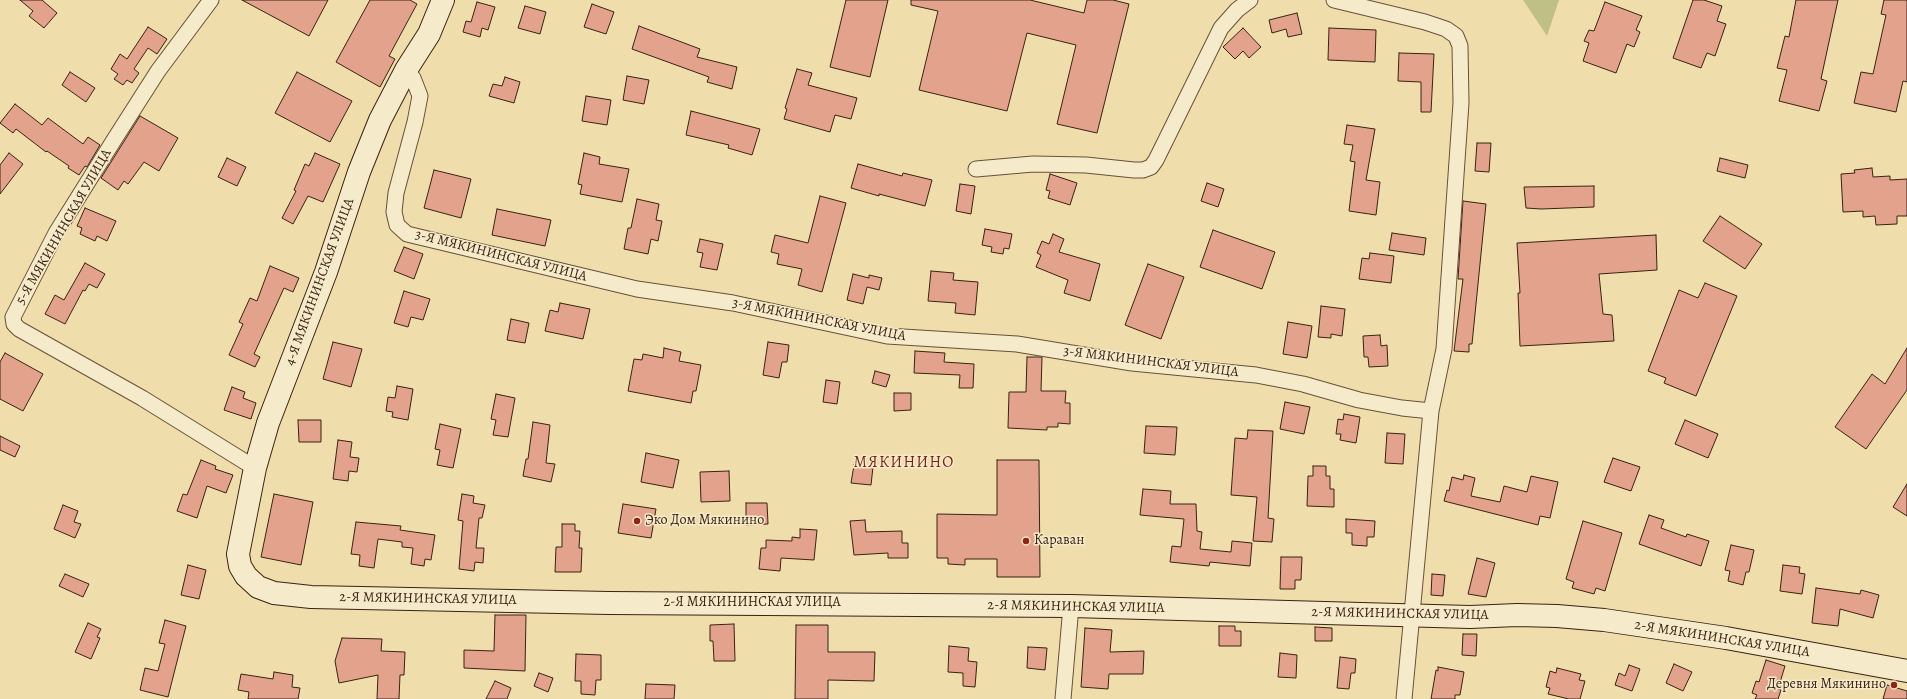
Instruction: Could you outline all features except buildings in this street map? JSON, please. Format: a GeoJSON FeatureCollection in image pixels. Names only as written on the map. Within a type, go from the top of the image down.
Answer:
{"type":"FeatureCollection","features":[{"type":"Feature","properties":{"kind":"street","name":"5-Я МЯКИНИНСКАЯ УЛИЦА"},"geometry":{"type":"LineString","coordinates":[[210,0],[158,71],[56,233],[13,317],[14,324],[19,329],[142,398],[255,468]]}},
{"type":"Feature","properties":{"kind":"street","name":"4-Я МЯКИНИНСКАЯ УЛИЦА"},"geometry":{"type":"LineString","coordinates":[[246,576],[240,566],[238,554],[255,468],[268,423],[326,272],[358,172],[380,120],[406,70],[429,34],[443,0]]}},
{"type":"Feature","properties":{"kind":"street"},"geometry":{"type":"LineString","coordinates":[[976,169],[1033,164],[1086,165],[1134,170],[1143,170],[1151,167],[1156,160],[1221,28],[1237,10],[1250,0]]}},
{"type":"Feature","properties":{"kind":"street"},"geometry":{"type":"LineString","coordinates":[[1334,0],[1425,22],[1446,29],[1456,36],[1460,46],[1461,103],[1444,348],[1431,411],[1404,699]]}},
{"type":"Feature","properties":{"kind":"street","name":"3-Я МЯКИНИНСКАЯ УЛИЦА"},"geometry":{"type":"LineString","coordinates":[[406,70],[413,78],[420,96],[416,122],[396,193],[394,212],[397,225],[407,234],[637,289],[733,303],[887,336],[1017,344],[1132,363],[1256,375],[1303,384],[1358,400],[1402,408],[1431,411]]}},
{"type":"Feature","properties":{"kind":"street","name":"2-Я МЯКИНИНСКАЯ УЛИЦА"},"geometry":{"type":"LineString","coordinates":[[246,576],[258,586],[274,593],[311,597],[617,603],[1070,606],[1470,617],[1517,615],[1604,620],[1726,638],[1907,671]]}},
{"type":"Feature","properties":{"kind":"street"},"geometry":{"type":"LineString","coordinates":[[1063,699],[1070,606]]}},
{"type":"Feature","properties":{"kind":"green space"},"geometry":{"type":"Polygon","coordinates":[[[1523,0],[1559,0],[1547,36],[1523,0]]]}},
{"type":"Feature","properties":{"kind":"place","name":"Эко Дом Мякинино"},"geometry":{"type":"Point","coordinates":[637,521]}},
{"type":"Feature","properties":{"kind":"place","name":"Караван"},"geometry":{"type":"Point","coordinates":[1026,541]}},
{"type":"Feature","properties":{"kind":"place","name":"Деревня Мякинино"},"geometry":{"type":"Point","coordinates":[1894,685]}},
{"type":"Feature","properties":{"kind":"district","name":"МЯКИНИНО"},"geometry":{"type":"Point","coordinates":[904,463]}}]}
